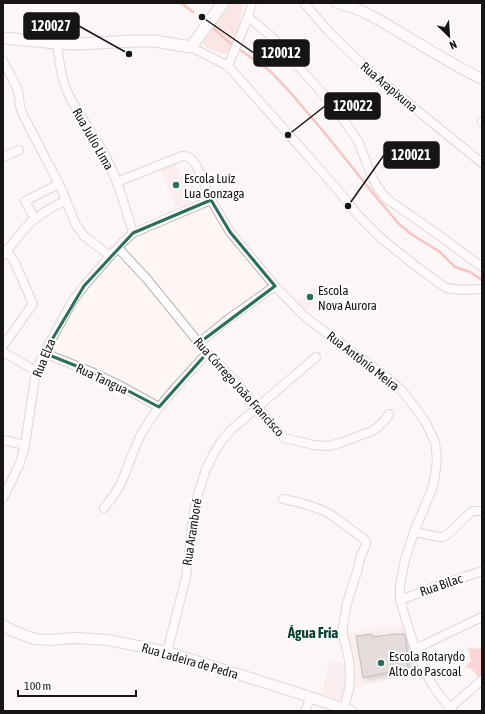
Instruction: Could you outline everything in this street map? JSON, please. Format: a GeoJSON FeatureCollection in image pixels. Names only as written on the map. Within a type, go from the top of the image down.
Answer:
{"type":"FeatureCollection","features":[{"type":"Feature","properties":{"kind":"main road"},"geometry":{"type":"LineString","coordinates":[[3,38],[77,44],[135,40],[154,41],[191,47],[223,3]]}},
{"type":"Feature","properties":{"kind":"street"},"geometry":{"type":"LineString","coordinates":[[228,66],[248,17],[252,3]]}},
{"type":"Feature","properties":{"kind":"street","name":"Rua Arapixuna"},"geometry":{"type":"LineString","coordinates":[[304,3],[330,33],[375,76],[482,163]]}},
{"type":"Feature","properties":{"kind":"street"},"geometry":{"type":"LineString","coordinates":[[343,4],[382,22],[482,80]]}},
{"type":"Feature","properties":{"kind":"street"},"geometry":{"type":"LineString","coordinates":[[248,17],[271,36],[332,105],[358,141],[372,177],[387,200],[482,267]]}},
{"type":"Feature","properties":{"kind":"street","name":"Rua Julio Lima"},"geometry":{"type":"LineString","coordinates":[[58,43],[60,69],[65,86],[74,104],[105,155],[117,182],[133,233]]}},
{"type":"Feature","properties":{"kind":"street"},"geometry":{"type":"LineString","coordinates":[[191,47],[228,66],[337,189],[357,214],[382,239],[446,288],[482,290]]}},
{"type":"Feature","properties":{"kind":"street"},"geometry":{"type":"LineString","coordinates":[[3,61],[18,90],[23,115],[59,184],[76,225],[84,236],[110,256]]}},
{"type":"Feature","properties":{"kind":"street"},"geometry":{"type":"LineString","coordinates":[[3,157],[19,150]]}},
{"type":"Feature","properties":{"kind":"street","name":"Rua Antônio Meira"},"geometry":{"type":"LineString","coordinates":[[117,182],[182,156],[187,156],[195,163],[211,200],[230,232],[275,286],[302,314],[313,323],[387,377],[404,393],[425,421],[435,442],[437,458],[435,476],[432,489],[414,532],[405,560],[400,585],[400,600],[416,649],[435,689],[451,710]]}},
{"type":"Feature","properties":{"kind":"street"},"geometry":{"type":"LineString","coordinates":[[35,219],[25,201],[59,184]]}},
{"type":"Feature","properties":{"kind":"street"},"geometry":{"type":"LineString","coordinates":[[3,346],[33,304],[15,263],[5,253],[27,226],[35,219],[44,212],[66,200]]}},
{"type":"Feature","properties":{"kind":"street"},"geometry":{"type":"LineString","coordinates":[[133,233],[211,200]]}},
{"type":"Feature","properties":{"kind":"street","name":"Rua Elza"},"geometry":{"type":"LineString","coordinates":[[3,498],[20,463],[36,372],[44,353],[72,302],[124,240],[133,233]]}},
{"type":"Feature","properties":{"kind":"street","name":"Rua Córrego João Francisco"},"geometry":{"type":"LineString","coordinates":[[118,248],[147,279],[207,353],[229,375],[284,438],[319,446],[328,446],[372,431],[382,423],[389,414]]}},
{"type":"Feature","properties":{"kind":"street"},"geometry":{"type":"LineString","coordinates":[[199,343],[227,320],[275,286]]}},
{"type":"Feature","properties":{"kind":"street"},"geometry":{"type":"LineString","coordinates":[[3,352],[36,372]]}},
{"type":"Feature","properties":{"kind":"street","name":"Rua Tangua"},"geometry":{"type":"LineString","coordinates":[[44,353],[119,385],[159,407]]}},
{"type":"Feature","properties":{"kind":"street"},"geometry":{"type":"LineString","coordinates":[[104,508],[120,486],[142,431],[159,407],[207,353]]}},
{"type":"Feature","properties":{"kind":"street","name":"Rua Aramboré"},"geometry":{"type":"LineString","coordinates":[[167,652],[186,576],[194,511],[206,470],[214,454],[222,440],[232,429],[316,357]]}},
{"type":"Feature","properties":{"kind":"street"},"geometry":{"type":"LineString","coordinates":[[3,440],[24,445]]}},
{"type":"Feature","properties":{"kind":"street"},"geometry":{"type":"LineString","coordinates":[[283,499],[301,502],[330,514],[365,540],[366,545],[361,555],[347,603],[343,626],[343,634],[349,660],[350,676],[348,710]]}},
{"type":"Feature","properties":{"kind":"street"},"geometry":{"type":"LineString","coordinates":[[414,532],[443,537],[471,512],[482,511]]}},
{"type":"Feature","properties":{"kind":"street","name":"Rua Bilac"},"geometry":{"type":"LineString","coordinates":[[400,600],[482,571]]}},
{"type":"Feature","properties":{"kind":"street"},"geometry":{"type":"LineString","coordinates":[[416,649],[482,617]]}},
{"type":"Feature","properties":{"kind":"street","name":"Rua Ladeira de Pedra"},"geometry":{"type":"LineString","coordinates":[[3,625],[13,631],[35,639],[49,640],[76,638],[108,640],[167,652],[348,710]]}},
{"type":"Feature","properties":{"kind":"street"},"geometry":{"type":"LineString","coordinates":[[451,710],[482,680]]}},
{"type":"Feature","properties":{"kind":"street"},"geometry":{"type":"LineString","coordinates":[[305,711],[311,697]]}},
{"type":"Feature","properties":{"kind":"highlighted area"},"geometry":{"type":"Polygon","coordinates":[[[211,200],[230,232],[275,286],[199,343],[207,353],[159,407],[94,373],[44,353],[84,286],[133,233],[211,200]]]}},
{"type":"Feature","properties":{"kind":"shaded area"},"geometry":{"type":"Polygon","coordinates":[[[231,3],[242,3],[243,7],[237,35],[229,52],[224,54],[207,48],[203,42],[208,32],[231,3]]]}},
{"type":"Feature","properties":{"kind":"shaded area","name":"Escola Luiz Lua Gonzaga"},"geometry":{"type":"Polygon","coordinates":[[[176,163],[192,202],[175,208],[161,168],[176,163]]]}},
{"type":"Feature","properties":{"kind":"shaded area","name":"Escola Nova Aurora"},"geometry":{"type":"Polygon","coordinates":[[[316,285],[324,290],[304,312],[296,304],[316,285]]]}},
{"type":"Feature","properties":{"kind":"shaded area","name":"Escola Rotarydo Alto do Pascoal"},"geometry":{"type":"Polygon","coordinates":[[[406,625],[412,671],[357,687],[348,702],[322,694],[328,662],[351,664],[346,633],[406,625]]]}},
{"type":"Feature","properties":{"kind":"shaded area"},"geometry":{"type":"Polygon","coordinates":[[[468,647],[476,649],[482,647],[482,684],[471,669],[465,667],[471,661],[468,647]]]}},
{"type":"Feature","properties":{"kind":"building"},"geometry":{"type":"Polygon","coordinates":[[[372,634],[373,637],[405,634],[407,653],[405,654],[408,668],[363,678],[356,636],[372,634]]]}},
{"type":"Feature","properties":{"kind":"waterway"},"geometry":{"type":"LineString","coordinates":[[181,3],[193,12]]}},
{"type":"Feature","properties":{"kind":"waterway"},"geometry":{"type":"LineString","coordinates":[[214,29],[231,44]]}},
{"type":"Feature","properties":{"kind":"waterway"},"geometry":{"type":"LineString","coordinates":[[240,50],[270,71],[290,92],[399,224],[411,234],[440,252],[455,267],[470,272],[482,280]]}},
{"type":"Feature","properties":{"kind":"place","name":"120012"},"geometry":{"type":"Point","coordinates":[202,17]}},
{"type":"Feature","properties":{"kind":"place","name":"120027"},"geometry":{"type":"Point","coordinates":[129,54]}},
{"type":"Feature","properties":{"kind":"place","name":"120022"},"geometry":{"type":"Point","coordinates":[288,135]}},
{"type":"Feature","properties":{"kind":"place","name":"Escola Luiz Lua Gonzaga"},"geometry":{"type":"Point","coordinates":[176,185]}},
{"type":"Feature","properties":{"kind":"place","name":"120021"},"geometry":{"type":"Point","coordinates":[348,206]}},
{"type":"Feature","properties":{"kind":"place","name":"Escola Nova Aurora"},"geometry":{"type":"Point","coordinates":[310,297]}},
{"type":"Feature","properties":{"kind":"place","name":"Escola Rotarydo Alto do Pascoal"},"geometry":{"type":"Point","coordinates":[381,663]}},
{"type":"Feature","properties":{"kind":"district","name":"Água Fria"},"geometry":{"type":"Point","coordinates":[313,632]}}]}
